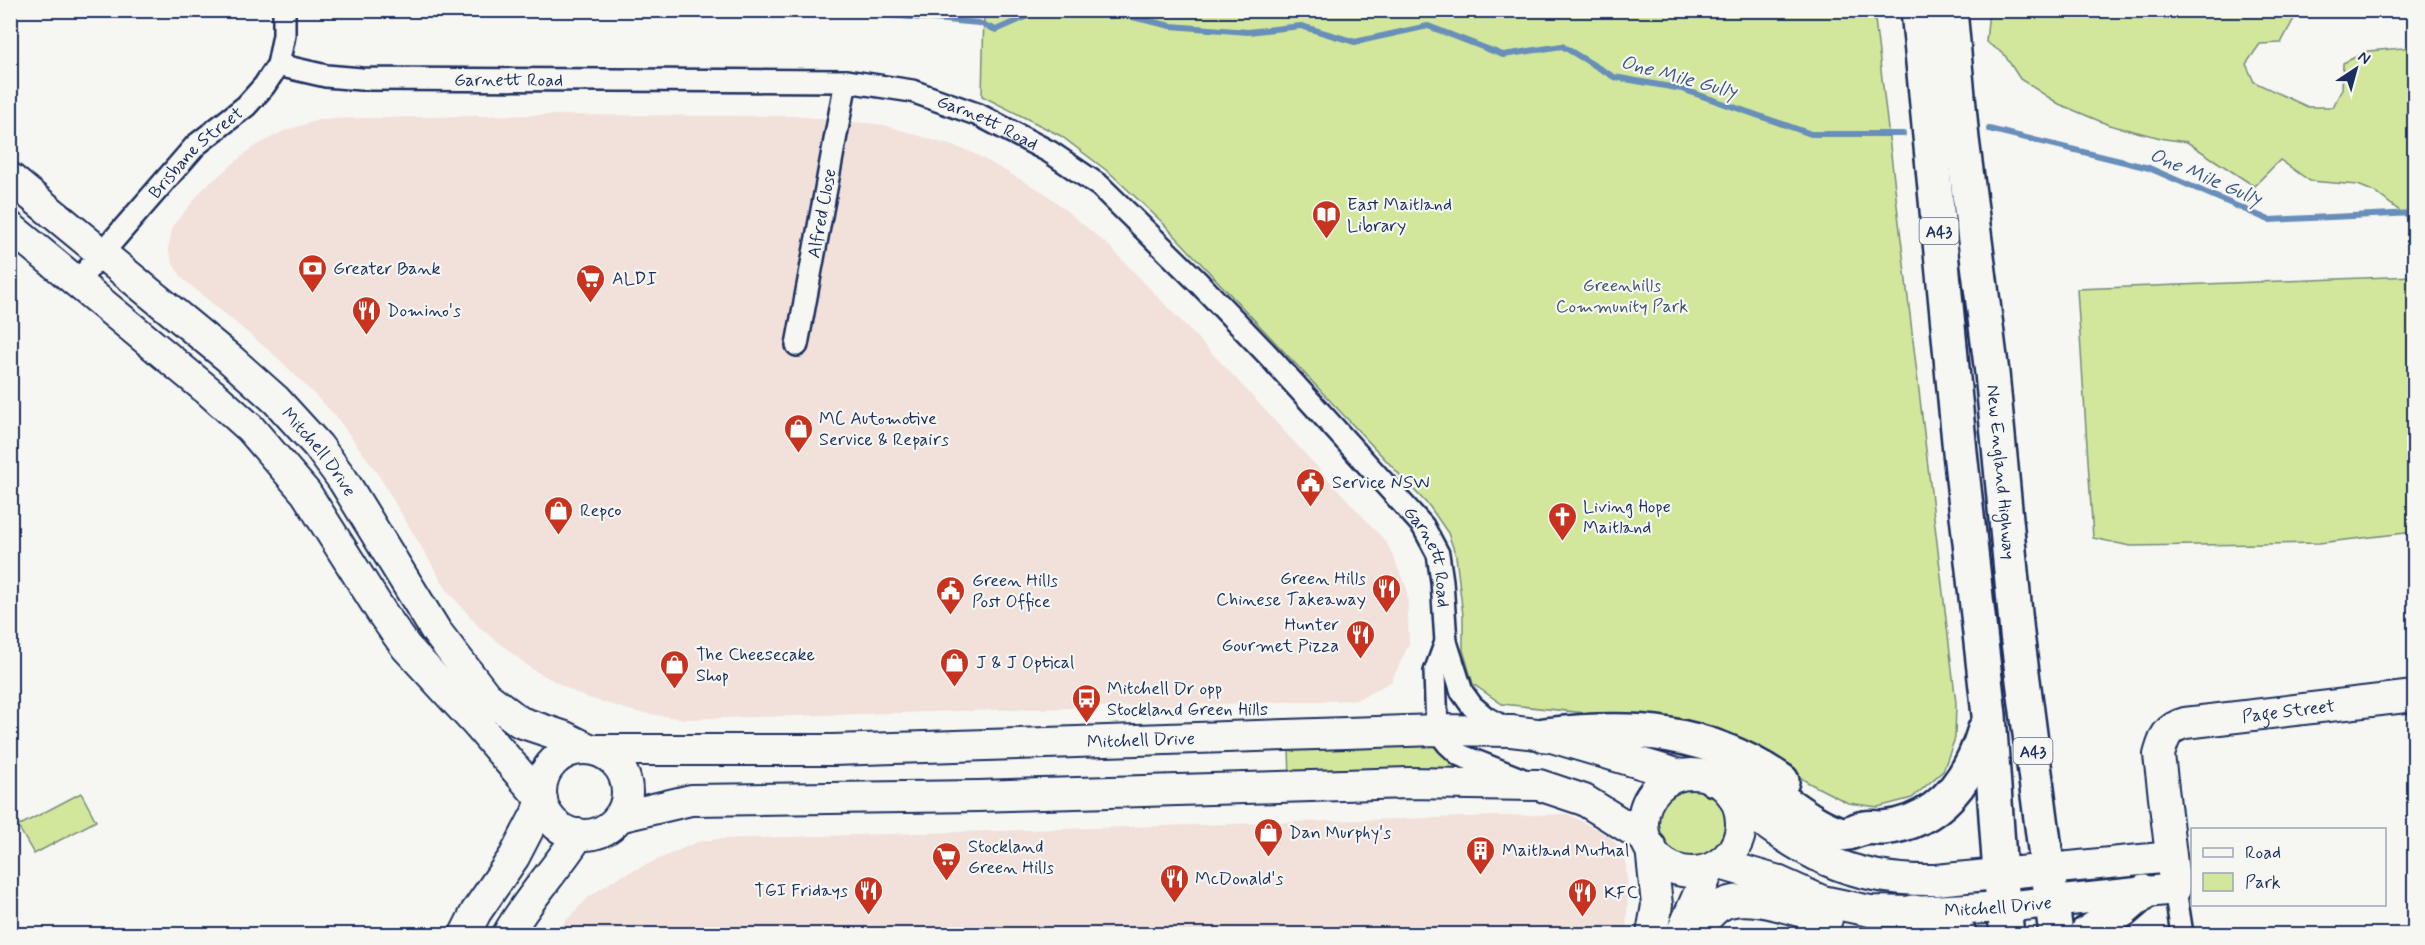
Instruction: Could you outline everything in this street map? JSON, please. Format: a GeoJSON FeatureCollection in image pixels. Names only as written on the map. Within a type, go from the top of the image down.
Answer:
{"type":"FeatureCollection","features":[{"type":"Feature","properties":{"kind":"highway","name":"A43"},"geometry":{"type":"LineString","coordinates":[[1918,10],[1960,452],[1989,716],[2000,874],[2006,921]]}},
{"type":"Feature","properties":{"kind":"highway","name":"New England Highway"},"geometry":{"type":"LineString","coordinates":[[1950,10],[1962,139],[1992,373],[2017,634],[2056,934]]}},
{"type":"Feature","properties":{"kind":"highway"},"geometry":{"type":"LineString","coordinates":[[1725,790],[1743,781],[1761,789],[1820,826],[1842,835],[1864,828],[1884,828],[1902,823],[1919,817],[1941,803],[1961,785],[1971,766],[1989,716]]}},
{"type":"Feature","properties":{"kind":"highway"},"geometry":{"type":"LineString","coordinates":[[1545,735],[1596,729],[1630,729],[1665,733],[1704,742],[1736,753],[1767,770],[1826,810],[1864,828]]}},
{"type":"Feature","properties":{"kind":"highway"},"geometry":{"type":"LineString","coordinates":[[2086,934],[2123,910],[2159,891]]}},
{"type":"Feature","properties":{"kind":"highway"},"geometry":{"type":"LineString","coordinates":[[1913,912],[1934,916],[1946,922],[1959,934]]}},
{"type":"Feature","properties":{"kind":"main road","name":"Mitchell Drive"},"geometry":{"type":"LineString","coordinates":[[10,178],[230,359],[276,400],[318,446],[343,480],[436,631],[486,696],[520,722],[592,749],[639,752],[833,750],[1437,730],[1511,731],[1545,735],[1656,770],[1680,775]]}},
{"type":"Feature","properties":{"kind":"main road","name":"Mitchell Drive"},"geometry":{"type":"LineString","coordinates":[[10,227],[250,428],[306,493],[406,648],[477,724],[542,802]]}},
{"type":"Feature","properties":{"kind":"main road","name":"Page Street"},"geometry":{"type":"LineString","coordinates":[[2171,857],[2159,756],[2165,734],[2174,726],[2415,696]]}},
{"type":"Feature","properties":{"kind":"main road"},"geometry":{"type":"LineString","coordinates":[[465,934],[476,912],[514,857],[542,802],[544,776],[552,762],[565,753],[592,749],[616,763],[627,786],[626,803],[618,817],[606,829],[591,834],[579,834],[557,825],[548,815],[542,802]]}},
{"type":"Feature","properties":{"kind":"main road"},"geometry":{"type":"LineString","coordinates":[[1652,934],[1657,905],[1648,842],[1643,827],[1644,812],[1652,794],[1667,781],[1680,775],[1702,774],[1725,790],[1741,814],[1740,829],[1737,842],[1715,867],[1681,934]]}},
{"type":"Feature","properties":{"kind":"main road"},"geometry":{"type":"LineString","coordinates":[[618,817],[671,803],[734,799],[979,796],[1408,783],[1539,785],[1584,800],[1648,842],[1655,854],[1668,865],[1683,871],[1715,867]]}},
{"type":"Feature","properties":{"kind":"main road","name":"Mitchell Drive"},"geometry":{"type":"LineString","coordinates":[[1725,790],[1770,828],[1801,848],[1848,870],[1876,878],[1902,881],[1936,880],[2171,857]]}},
{"type":"Feature","properties":{"kind":"main road"},"geometry":{"type":"LineString","coordinates":[[508,934],[529,900],[565,856],[579,834]]}},
{"type":"Feature","properties":{"kind":"main road"},"geometry":{"type":"LineString","coordinates":[[2159,891],[2171,857]]}},
{"type":"Feature","properties":{"kind":"main road","name":"Mitchell Drive"},"geometry":{"type":"LineString","coordinates":[[1715,867],[1775,880],[1822,901],[1870,911],[1913,912],[2006,921],[2053,901],[2159,891]]}},
{"type":"Feature","properties":{"kind":"main road"},"geometry":{"type":"LineString","coordinates":[[1694,934],[1720,906],[1741,899],[1763,902],[1828,920],[1870,911]]}},
{"type":"Feature","properties":{"kind":"street","name":"Brisbane Street"},"geometry":{"type":"LineString","coordinates":[[77,282],[181,161],[196,145],[246,106],[278,65],[284,35],[284,10]]}},
{"type":"Feature","properties":{"kind":"street","name":"Garnett Road"},"geometry":{"type":"LineString","coordinates":[[278,65],[326,76],[360,79],[846,81],[912,92],[979,115],[1050,152],[1100,186],[1269,356],[1424,526],[1438,554],[1446,642],[1462,692],[1472,706],[1485,717],[1511,731]]}},
{"type":"Feature","properties":{"kind":"street","name":"Alfred Close"},"geometry":{"type":"LineString","coordinates":[[797,345],[846,81]]}},
{"type":"Feature","properties":{"kind":"street","name":"Garnett Road"},"geometry":{"type":"LineString","coordinates":[[1437,730],[1435,672],[1446,642]]}},
{"type":"Feature","properties":{"kind":"street"},"geometry":{"type":"LineString","coordinates":[[1437,730],[1461,755],[1539,785]]}},
{"type":"Feature","properties":{"kind":"street"},"geometry":{"type":"LineString","coordinates":[[2159,891],[2182,934]]}},
{"type":"Feature","properties":{"kind":"shaded area"},"geometry":{"type":"Polygon","coordinates":[[[537,115],[794,116],[884,125],[969,151],[1045,193],[1109,246],[1227,369],[1387,543],[1407,589],[1409,644],[1391,682],[1356,700],[685,719],[636,712],[582,696],[532,669],[479,627],[447,590],[376,471],[335,415],[278,358],[183,279],[173,264],[168,248],[173,226],[204,188],[252,148],[284,131],[322,119],[537,115]]]}},
{"type":"Feature","properties":{"kind":"shaded area"},"geometry":{"type":"Polygon","coordinates":[[[1568,814],[1610,837],[1625,853],[1628,894],[1626,934],[553,934],[589,897],[617,878],[697,842],[718,839],[1568,814]]]}},
{"type":"Feature","properties":{"kind":"green space","name":"Greenhills Community Park"},"geometry":{"type":"Polygon","coordinates":[[[984,11],[1874,11],[1956,703],[1955,738],[1943,771],[1912,798],[1878,807],[1848,803],[1809,783],[1745,743],[1668,722],[1502,704],[1473,684],[1463,650],[1463,615],[1456,556],[1448,533],[1430,507],[1162,222],[1110,173],[1061,136],[982,96],[984,11]]]}},
{"type":"Feature","properties":{"kind":"green space"},"geometry":{"type":"Polygon","coordinates":[[[1989,11],[2298,11],[2281,43],[2260,44],[2246,64],[2254,82],[2308,107],[2333,107],[2342,89],[2343,63],[2368,51],[2414,47],[2414,222],[2375,192],[2358,185],[2310,181],[2280,160],[2254,186],[2187,142],[2109,125],[2059,104],[2020,79],[2004,54],[1986,42],[1989,11]]]}},
{"type":"Feature","properties":{"kind":"green space"},"geometry":{"type":"Polygon","coordinates":[[[2414,276],[2414,532],[2319,543],[2130,546],[2093,538],[2077,289],[2414,276]]]}},
{"type":"Feature","properties":{"kind":"green space"},"geometry":{"type":"Polygon","coordinates":[[[1435,744],[1466,768],[1462,774],[1290,778],[1289,748],[1435,744]]]}},
{"type":"Feature","properties":{"kind":"green space"},"geometry":{"type":"Polygon","coordinates":[[[1700,788],[1713,794],[1722,803],[1726,809],[1728,823],[1726,837],[1718,848],[1707,856],[1686,858],[1668,848],[1660,837],[1658,816],[1668,798],[1679,790],[1700,788]]]}},
{"type":"Feature","properties":{"kind":"green space"},"geometry":{"type":"Polygon","coordinates":[[[81,793],[96,821],[34,854],[18,826],[81,793]]]}},
{"type":"Feature","properties":{"kind":"waterway","name":"One Mile Gully"},"geometry":{"type":"LineString","coordinates":[[835,10],[979,23],[996,30],[1041,10]]}},
{"type":"Feature","properties":{"kind":"waterway","name":"One Mile Gully"},"geometry":{"type":"LineString","coordinates":[[1102,10],[1171,26],[1248,32],[1301,26],[1355,42],[1428,26],[1503,55],[1562,46],[1614,77],[1682,89],[1811,134],[1903,134]]}},
{"type":"Feature","properties":{"kind":"waterway","name":"One Mile Gully"},"geometry":{"type":"LineString","coordinates":[[1989,129],[2149,168],[2269,220],[2414,213]]}},
{"type":"Feature","properties":{"kind":"place","name":"East Maitland Library"},"geometry":{"type":"Point","coordinates":[1326,240]}},
{"type":"Feature","properties":{"kind":"place","name":"Greater Bank"},"geometry":{"type":"Point","coordinates":[312,294]}},
{"type":"Feature","properties":{"kind":"place","name":"ALDI"},"geometry":{"type":"Point","coordinates":[591,304]}},
{"type":"Feature","properties":{"kind":"place","name":"Domino's"},"geometry":{"type":"Point","coordinates":[366,336]}},
{"type":"Feature","properties":{"kind":"place","name":"MC Automotive Service & Repairs"},"geometry":{"type":"Point","coordinates":[798,454]}},
{"type":"Feature","properties":{"kind":"place","name":"Service NSW"},"geometry":{"type":"Point","coordinates":[1311,508]}},
{"type":"Feature","properties":{"kind":"place","name":"Repco"},"geometry":{"type":"Point","coordinates":[559,536]}},
{"type":"Feature","properties":{"kind":"place","name":"Living Hope Maitland"},"geometry":{"type":"Point","coordinates":[1562,542]}},
{"type":"Feature","properties":{"kind":"place","name":"Green Hills Chinese Takeaway"},"geometry":{"type":"Point","coordinates":[1387,614]}},
{"type":"Feature","properties":{"kind":"place","name":"Green Hills Post Office"},"geometry":{"type":"Point","coordinates":[951,616]}},
{"type":"Feature","properties":{"kind":"place","name":"Hunter Gourmet Pizza"},"geometry":{"type":"Point","coordinates":[1360,660]}},
{"type":"Feature","properties":{"kind":"place","name":"J & J Optical"},"geometry":{"type":"Point","coordinates":[955,688]}},
{"type":"Feature","properties":{"kind":"place","name":"The Cheesecake Shop"},"geometry":{"type":"Point","coordinates":[675,690]}},
{"type":"Feature","properties":{"kind":"place","name":"Mitchell Dr opp Stockland Green Hills"},"geometry":{"type":"Point","coordinates":[1086,724]}},
{"type":"Feature","properties":{"kind":"place","name":"Dan Murphy's"},"geometry":{"type":"Point","coordinates":[1268,858]}},
{"type":"Feature","properties":{"kind":"place","name":"Maitland Mutual"},"geometry":{"type":"Point","coordinates":[1481,876]}},
{"type":"Feature","properties":{"kind":"place","name":"Stockland Green Hills"},"geometry":{"type":"Point","coordinates":[947,882]}},
{"type":"Feature","properties":{"kind":"place","name":"McDonald's"},"geometry":{"type":"Point","coordinates":[1174,904]}},
{"type":"Feature","properties":{"kind":"place","name":"TGI Fridays"},"geometry":{"type":"Point","coordinates":[869,916]}},
{"type":"Feature","properties":{"kind":"place","name":"KFC"},"geometry":{"type":"Point","coordinates":[1583,918]}}]}
